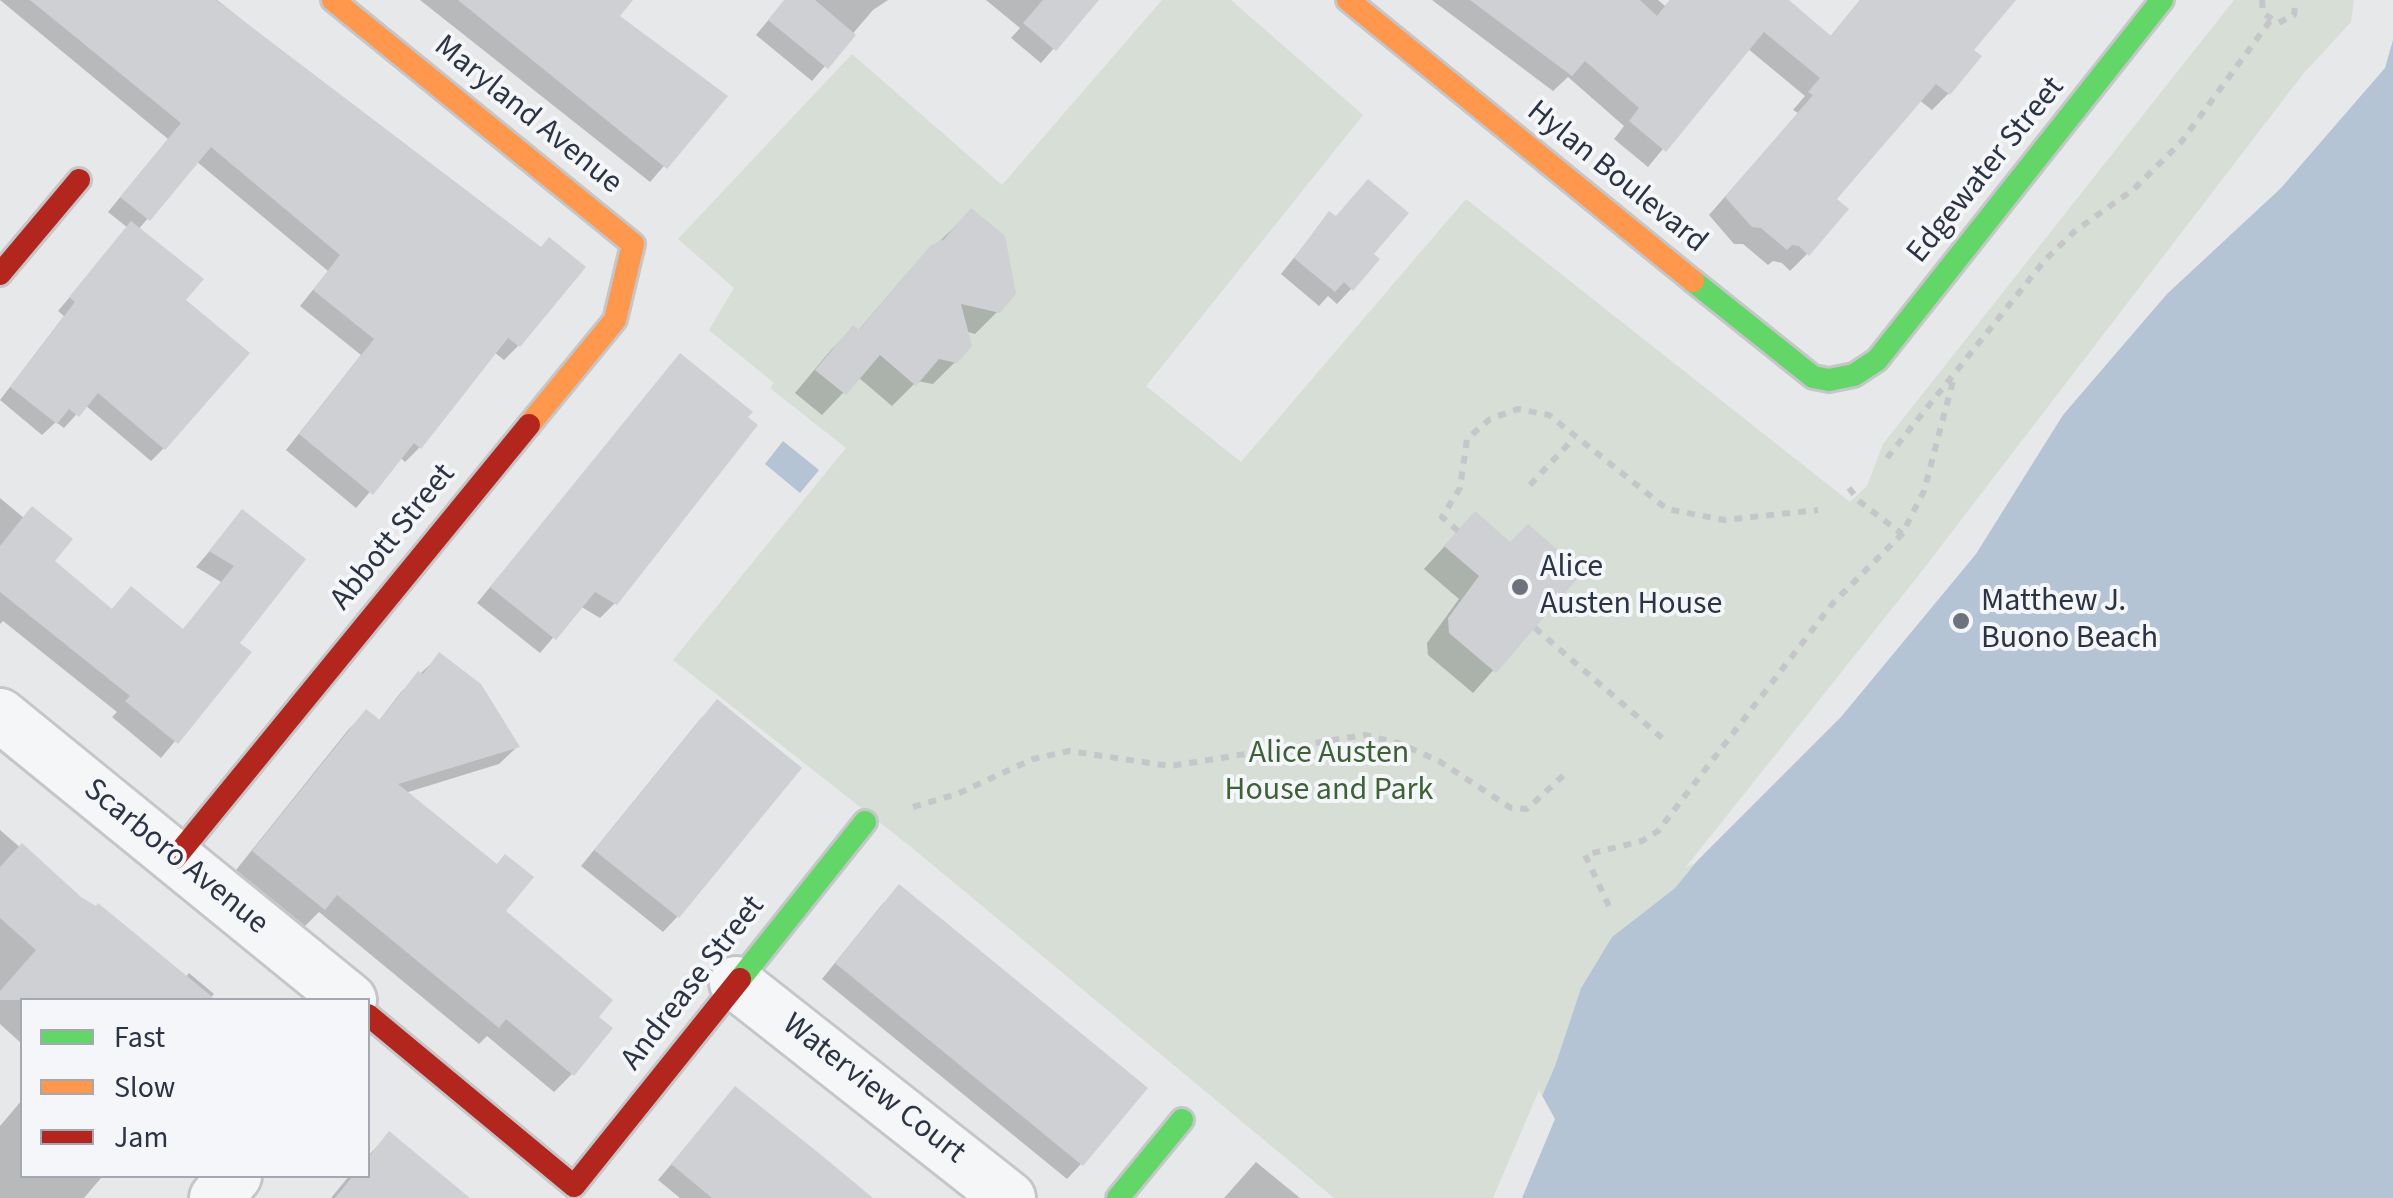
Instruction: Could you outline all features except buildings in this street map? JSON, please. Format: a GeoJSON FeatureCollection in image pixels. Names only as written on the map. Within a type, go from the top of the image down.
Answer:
{"type":"FeatureCollection","features":[{"type":"Feature","properties":{"kind":"street","name":"Maryland Avenue"},"geometry":{"type":"LineString","coordinates":[[333,0],[633,244]]}},
{"type":"Feature","properties":{"kind":"street","name":"Hylan Boulevard"},"geometry":{"type":"LineString","coordinates":[[1348,0],[1813,377],[1829,380],[1854,375]]}},
{"type":"Feature","properties":{"kind":"street","name":"Edgewater Street"},"geometry":{"type":"LineString","coordinates":[[1854,375],[1877,360],[1893,341],[2162,0]]}},
{"type":"Feature","properties":{"kind":"street"},"geometry":{"type":"LineString","coordinates":[[0,274],[79,180]]}},
{"type":"Feature","properties":{"kind":"street","name":"Abbott Street"},"geometry":{"type":"LineString","coordinates":[[175,858],[615,320],[633,244]]}},
{"type":"Feature","properties":{"kind":"street","name":"Scarboro Avenue"},"geometry":{"type":"LineString","coordinates":[[0,715],[346,998]]}},
{"type":"Feature","properties":{"kind":"street","name":"Andrease Street"},"geometry":{"type":"LineString","coordinates":[[574,1186],[865,822]]}},
{"type":"Feature","properties":{"kind":"street","name":"Waterview Court"},"geometry":{"type":"LineString","coordinates":[[736,983],[1009,1198]]}},
{"type":"Feature","properties":{"kind":"street","name":"Scarboro Avenue"},"geometry":{"type":"LineString","coordinates":[[370,1018],[574,1186]]}},
{"type":"Feature","properties":{"kind":"street"},"geometry":{"type":"LineString","coordinates":[[1118,1198],[1182,1120]]}},
{"type":"Feature","properties":{"kind":"street"},"geometry":{"type":"LineString","coordinates":[[216,1198],[234,1178]]}},
{"type":"Feature","properties":{"kind":"path"},"geometry":{"type":"LineString","coordinates":[[2262,0],[2263,13],[2270,21]]}},
{"type":"Feature","properties":{"kind":"path"},"geometry":{"type":"LineString","coordinates":[[2270,21],[2290,20],[2296,0]]}},
{"type":"Feature","properties":{"kind":"path"},"geometry":{"type":"LineString","coordinates":[[1887,458],[2045,260],[2075,231],[2134,190],[2182,141],[2270,21]]}},
{"type":"Feature","properties":{"kind":"path"},"geometry":{"type":"LineString","coordinates":[[1608,906],[1585,856],[1642,841],[1658,831],[1832,603],[1902,534],[1924,490],[1954,377]]}},
{"type":"Feature","properties":{"kind":"path"},"geometry":{"type":"LineString","coordinates":[[1458,531],[1442,516],[1460,488],[1468,439],[1474,430],[1501,413],[1535,410],[1549,415],[1667,510],[1724,520],[1818,510]]}},
{"type":"Feature","properties":{"kind":"path"},"geometry":{"type":"LineString","coordinates":[[1530,485],[1574,438]]}},
{"type":"Feature","properties":{"kind":"path"},"geometry":{"type":"LineString","coordinates":[[1849,488],[1902,534]]}},
{"type":"Feature","properties":{"kind":"path"},"geometry":{"type":"LineString","coordinates":[[1535,628],[1662,738]]}},
{"type":"Feature","properties":{"kind":"path"},"geometry":{"type":"LineString","coordinates":[[905,820],[911,808],[957,794],[1033,759],[1069,752],[1170,766],[1365,735],[1425,755],[1511,808],[1527,809],[1565,774]]}},
{"type":"Feature","properties":{"kind":"green space","name":"Alice Austen House and Park"},"geometry":{"type":"Polygon","coordinates":[[[1162,0],[1231,0],[1363,115],[1146,386],[1241,462],[1466,199],[1850,502],[1867,486],[1883,444],[2234,0],[2360,0],[2355,24],[1675,888],[1612,937],[1581,988],[1555,1066],[1498,1198],[1334,1198],[911,847],[673,660],[846,448],[770,388],[774,383],[709,330],[734,288],[678,239],[852,54],[1002,185],[1162,0]]]}},
{"type":"Feature","properties":{"kind":"water"},"geometry":{"type":"Polygon","coordinates":[[[2393,0],[2393,1198],[1498,1198],[1555,1066],[1581,988],[1612,937],[1675,888],[2393,0]]]}},
{"type":"Feature","properties":{"kind":"water"},"geometry":{"type":"Polygon","coordinates":[[[783,441],[819,470],[800,493],[765,464],[783,441]]]}},
{"type":"Feature","properties":{"kind":"pier"},"geometry":{"type":"Polygon","coordinates":[[[2354,0],[2393,0],[2393,40],[2385,68],[2281,188],[2167,294],[2063,415],[1976,554],[1841,717],[1695,863],[1685,868],[1918,576],[2303,74],[2351,22],[2354,0]]]}},
{"type":"Feature","properties":{"kind":"pier"},"geometry":{"type":"Polygon","coordinates":[[[1539,1090],[1555,1119],[1522,1198],[1493,1198],[1539,1090]]]}},
{"type":"Feature","properties":{"kind":"traffic: fast"},"geometry":{"type":"LineString","coordinates":[[1693,281],[1813,377],[1829,380],[1854,375],[1877,360],[2162,0]]}},
{"type":"Feature","properties":{"kind":"traffic: fast"},"geometry":{"type":"LineString","coordinates":[[740,979],[865,822]]}},
{"type":"Feature","properties":{"kind":"traffic: fast"},"geometry":{"type":"LineString","coordinates":[[1118,1198],[1182,1120]]}},
{"type":"Feature","properties":{"kind":"traffic: slow"},"geometry":{"type":"LineString","coordinates":[[333,0],[633,244],[615,320],[529,425]]}},
{"type":"Feature","properties":{"kind":"traffic: slow"},"geometry":{"type":"LineString","coordinates":[[1348,0],[1693,281]]}},
{"type":"Feature","properties":{"kind":"traffic: jam"},"geometry":{"type":"LineString","coordinates":[[0,274],[79,180]]}},
{"type":"Feature","properties":{"kind":"traffic: jam"},"geometry":{"type":"LineString","coordinates":[[175,858],[529,425]]}},
{"type":"Feature","properties":{"kind":"traffic: jam"},"geometry":{"type":"LineString","coordinates":[[370,1017],[574,1186],[740,979]]}},
{"type":"Feature","properties":{"kind":"place","name":"Alice Austen House"},"geometry":{"type":"Point","coordinates":[1520,587]}},
{"type":"Feature","properties":{"kind":"place","name":"Matthew J. Buono Beach"},"geometry":{"type":"Point","coordinates":[1961,621]}}]}
